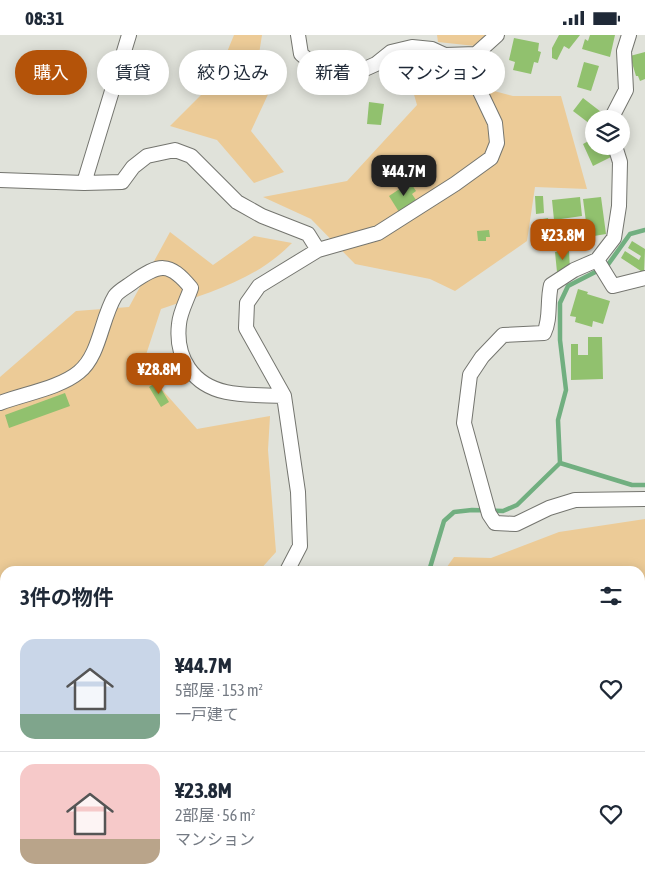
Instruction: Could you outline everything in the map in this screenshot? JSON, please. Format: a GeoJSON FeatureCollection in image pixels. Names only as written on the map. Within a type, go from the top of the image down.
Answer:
{"type":"FeatureCollection","features":[{"type":"Feature","properties":{"kind":"street"},"geometry":{"type":"LineString","coordinates":[[84,183],[129,35]]}},
{"type":"Feature","properties":{"kind":"street"},"geometry":{"type":"LineString","coordinates":[[298,35],[301,54],[315,66],[347,77],[379,62]]}},
{"type":"Feature","properties":{"kind":"street"},"geometry":{"type":"LineString","coordinates":[[480,50],[497,35]]}},
{"type":"Feature","properties":{"kind":"street"},"geometry":{"type":"LineString","coordinates":[[616,110],[626,90],[624,51],[629,35]]}},
{"type":"Feature","properties":{"kind":"street"},"geometry":{"type":"LineString","coordinates":[[399,50],[412,47],[434,50]]}},
{"type":"Feature","properties":{"kind":"street"},"geometry":{"type":"LineString","coordinates":[[290,566],[300,546],[298,492],[284,396],[246,328],[247,303],[259,286],[318,250],[378,233],[455,184],[491,157],[498,143],[495,123],[482,95]]}},
{"type":"Feature","properties":{"kind":"street"},"geometry":{"type":"LineString","coordinates":[[0,180],[84,183],[122,182],[133,167],[147,156],[175,150],[191,156],[238,202],[262,216],[308,234],[318,250]]}},
{"type":"Feature","properties":{"kind":"street"},"geometry":{"type":"LineString","coordinates":[[618,155],[620,162],[619,206],[614,238],[597,260],[574,270],[551,285],[547,302],[548,323],[544,333],[503,335],[482,357],[470,375],[464,423],[489,514],[495,523],[516,524],[549,508],[575,500],[645,499]]}},
{"type":"Feature","properties":{"kind":"street"},"geometry":{"type":"LineString","coordinates":[[597,260],[613,286],[645,278]]}},
{"type":"Feature","properties":{"kind":"street"},"geometry":{"type":"LineString","coordinates":[[0,403],[67,380],[80,371],[92,353],[116,295],[152,269],[164,267],[182,277],[191,288],[179,322],[178,342],[190,371],[202,384],[227,392],[284,396]]}},
{"type":"Feature","properties":{"kind":"shaded area"},"geometry":{"type":"Polygon","coordinates":[[[234,35],[262,35],[260,50],[228,50],[234,35]]]}},
{"type":"Feature","properties":{"kind":"shaded area"},"geometry":{"type":"Polygon","coordinates":[[[437,35],[487,35],[475,46],[438,42],[437,35]]]}},
{"type":"Feature","properties":{"kind":"shaded area"},"geometry":{"type":"Polygon","coordinates":[[[505,94],[513,96],[561,96],[587,189],[535,187],[527,241],[455,291],[430,279],[355,264],[311,219],[263,197],[347,181],[417,105],[414,95],[505,94]]]}},
{"type":"Feature","properties":{"kind":"shaded area"},"geometry":{"type":"Polygon","coordinates":[[[201,95],[268,95],[251,131],[284,172],[254,183],[217,140],[170,126],[201,95]]]}},
{"type":"Feature","properties":{"kind":"shaded area"},"geometry":{"type":"Polygon","coordinates":[[[170,232],[213,265],[254,236],[292,243],[263,267],[247,276],[214,291],[161,309],[142,367],[197,429],[270,416],[268,450],[276,552],[263,566],[0,566],[0,377],[76,311],[129,307],[170,232]]]}},
{"type":"Feature","properties":{"kind":"shaded area"},"geometry":{"type":"Polygon","coordinates":[[[645,519],[645,566],[448,566],[454,557],[491,558],[559,532],[645,519]]]}},
{"type":"Feature","properties":{"kind":"building"},"geometry":{"type":"Polygon","coordinates":[[[559,35],[580,35],[569,49],[564,46],[557,60],[552,58],[552,48],[559,35]]]}},
{"type":"Feature","properties":{"kind":"building"},"geometry":{"type":"Polygon","coordinates":[[[590,35],[615,35],[610,57],[582,49],[585,39],[588,41],[590,35]]]}},
{"type":"Feature","properties":{"kind":"building"},"geometry":{"type":"Polygon","coordinates":[[[514,38],[539,43],[538,51],[541,52],[538,63],[534,62],[531,74],[513,70],[515,62],[509,60],[514,38]]]}},
{"type":"Feature","properties":{"kind":"building"},"geometry":{"type":"Polygon","coordinates":[[[645,52],[645,79],[640,81],[638,76],[636,76],[630,56],[645,52]]]}},
{"type":"Feature","properties":{"kind":"building"},"geometry":{"type":"Polygon","coordinates":[[[584,62],[599,66],[591,91],[577,87],[584,62]]]}},
{"type":"Feature","properties":{"kind":"building"},"geometry":{"type":"Polygon","coordinates":[[[583,98],[599,110],[585,110],[585,120],[573,111],[583,98]]]}},
{"type":"Feature","properties":{"kind":"building"},"geometry":{"type":"Polygon","coordinates":[[[369,102],[384,104],[381,125],[367,124],[369,102]]]}},
{"type":"Feature","properties":{"kind":"building"},"geometry":{"type":"Polygon","coordinates":[[[588,155],[615,155],[593,166],[588,155]]]}},
{"type":"Feature","properties":{"kind":"building"},"geometry":{"type":"Polygon","coordinates":[[[410,182],[416,191],[412,194],[416,200],[399,212],[389,196],[410,182]]]}},
{"type":"Feature","properties":{"kind":"building"},"geometry":{"type":"Polygon","coordinates":[[[535,196],[543,196],[544,213],[536,214],[535,196]]]}},
{"type":"Feature","properties":{"kind":"building"},"geometry":{"type":"Polygon","coordinates":[[[580,197],[582,216],[554,220],[552,200],[580,197]]]}},
{"type":"Feature","properties":{"kind":"building"},"geometry":{"type":"Polygon","coordinates":[[[601,197],[606,234],[588,237],[583,199],[601,197]]]}},
{"type":"Feature","properties":{"kind":"building"},"geometry":{"type":"Polygon","coordinates":[[[548,218],[551,240],[540,241],[537,220],[548,218]]]}},
{"type":"Feature","properties":{"kind":"building"},"geometry":{"type":"Polygon","coordinates":[[[489,230],[490,237],[486,237],[486,241],[478,241],[477,231],[489,230]]]}},
{"type":"Feature","properties":{"kind":"building"},"geometry":{"type":"Polygon","coordinates":[[[632,241],[645,249],[644,273],[621,258],[625,251],[639,260],[641,256],[628,248],[632,241]]]}},
{"type":"Feature","properties":{"kind":"building"},"geometry":{"type":"Polygon","coordinates":[[[569,250],[570,271],[557,272],[555,252],[569,250]]]}},
{"type":"Feature","properties":{"kind":"building"},"geometry":{"type":"Polygon","coordinates":[[[578,289],[588,292],[587,294],[610,301],[603,324],[593,321],[592,327],[575,322],[576,317],[570,316],[578,289]]]}},
{"type":"Feature","properties":{"kind":"building"},"geometry":{"type":"Polygon","coordinates":[[[588,337],[602,337],[603,379],[571,380],[571,344],[578,344],[578,355],[588,355],[588,337]]]}},
{"type":"Feature","properties":{"kind":"building"},"geometry":{"type":"Polygon","coordinates":[[[157,382],[169,402],[161,407],[149,387],[157,382]]]}},
{"type":"Feature","properties":{"kind":"building"},"geometry":{"type":"Polygon","coordinates":[[[65,393],[70,406],[9,428],[5,415],[65,393]]]}},
{"type":"Feature","properties":{"kind":"waterway"},"geometry":{"type":"LineString","coordinates":[[430,566],[444,521],[454,512],[472,510],[503,511],[517,505],[560,463],[558,420],[566,390],[560,340],[560,303],[568,286],[607,266],[630,234],[645,230]]}},
{"type":"Feature","properties":{"kind":"waterway"},"geometry":{"type":"LineString","coordinates":[[560,463],[632,485],[645,485]]}}]}
